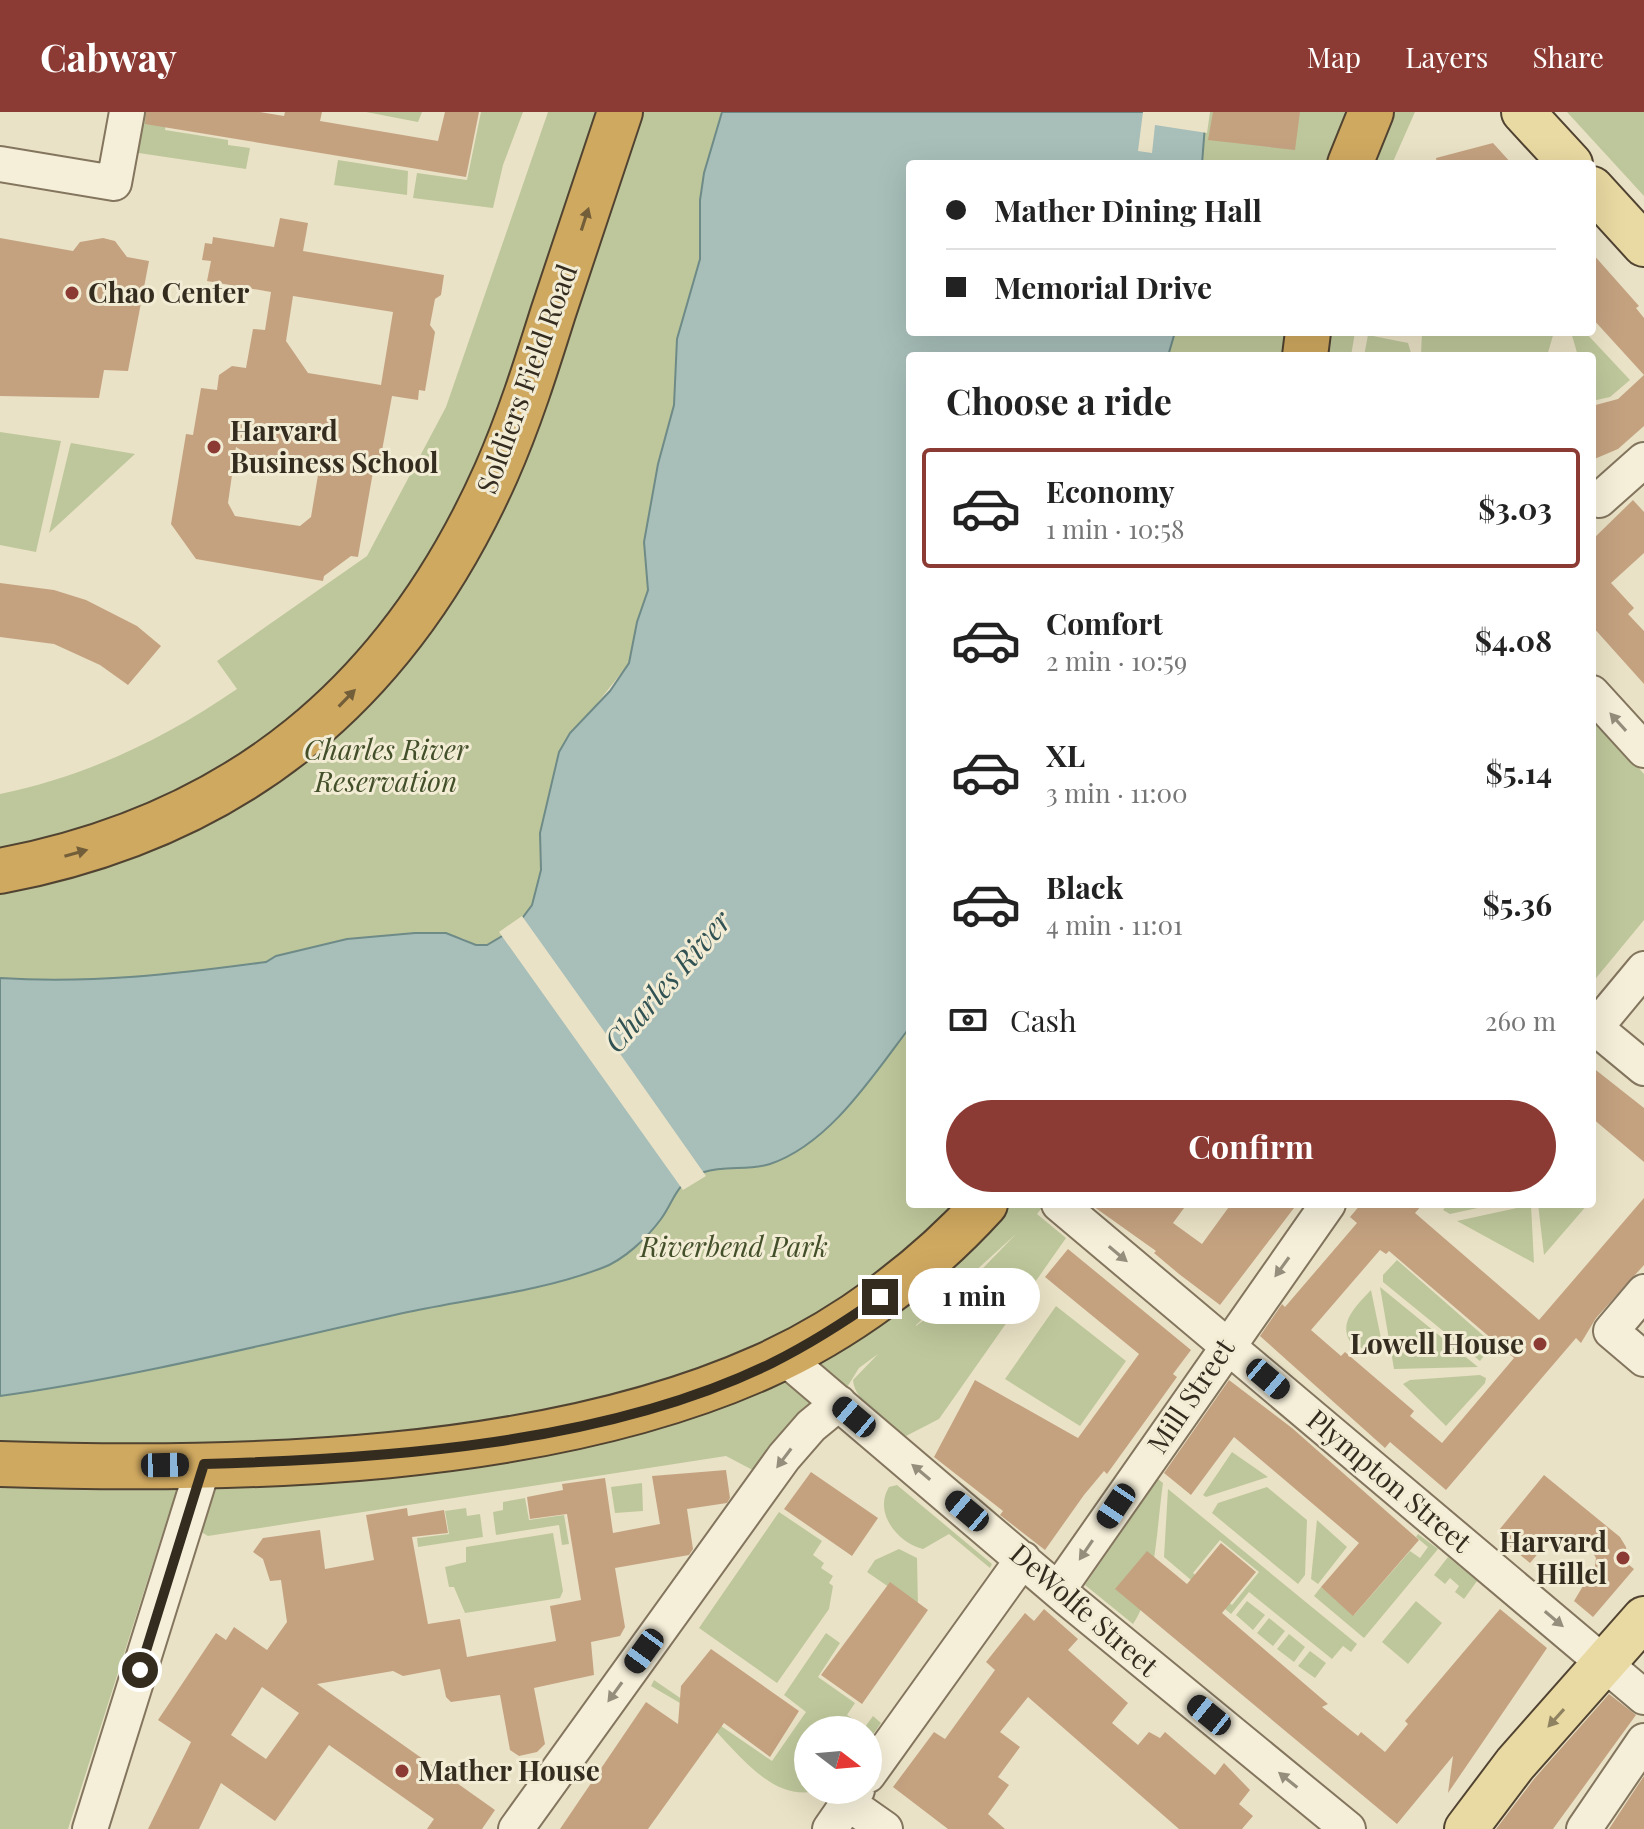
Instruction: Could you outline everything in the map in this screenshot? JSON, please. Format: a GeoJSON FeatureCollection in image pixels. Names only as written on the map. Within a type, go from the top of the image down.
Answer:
{"type":"FeatureCollection","features":[{"type":"Feature","properties":{"kind":"highway","name":"Soldiers Field Road"},"geometry":{"type":"LineString","coordinates":[[0,842],[78,823],[119,809],[232,753],[301,703],[358,642],[408,574],[468,463],[499,385],[590,112]]}},
{"type":"Feature","properties":{"kind":"highway","name":"Soldiers Field Road"},"geometry":{"type":"LineString","coordinates":[[0,871],[109,842],[224,790],[295,745],[331,714],[387,652],[459,547],[497,472],[620,112]]}},
{"type":"Feature","properties":{"kind":"highway"},"geometry":{"type":"LineString","coordinates":[[1352,160],[1371,112]]}},
{"type":"Feature","properties":{"kind":"highway"},"geometry":{"type":"LineString","coordinates":[[0,1464],[204,1464],[398,1452],[548,1431],[666,1404],[784,1357],[853,1316],[903,1280],[981,1208]]}},
{"type":"Feature","properties":{"kind":"main road"},"geometry":{"type":"LineString","coordinates":[[1523,112],[1567,160]]}},
{"type":"Feature","properties":{"kind":"main road"},"geometry":{"type":"LineString","coordinates":[[1596,192],[1644,245]]}},
{"type":"Feature","properties":{"kind":"main road"},"geometry":{"type":"LineString","coordinates":[[1466,1829],[1515,1764],[1644,1618]]}},
{"type":"Feature","properties":{"kind":"street"},"geometry":{"type":"LineString","coordinates":[[0,164],[114,183],[127,112]]}},
{"type":"Feature","properties":{"kind":"street"},"geometry":{"type":"LineString","coordinates":[[1599,500],[1644,460]]}},
{"type":"Feature","properties":{"kind":"street"},"geometry":{"type":"LineString","coordinates":[[1596,697],[1644,750]]}},
{"type":"Feature","properties":{"kind":"street"},"geometry":{"type":"LineString","coordinates":[[1596,1024],[1644,969]]}},
{"type":"Feature","properties":{"kind":"street"},"geometry":{"type":"LineString","coordinates":[[1596,1028],[1644,1068]]}},
{"type":"Feature","properties":{"kind":"street","name":"Plympton Street"},"geometry":{"type":"LineString","coordinates":[[1064,1208],[1644,1697]]}},
{"type":"Feature","properties":{"kind":"street","name":"Mill Street"},"geometry":{"type":"LineString","coordinates":[[1058,1590],[1226,1345],[1325,1208]]}},
{"type":"Feature","properties":{"kind":"street"},"geometry":{"type":"LineString","coordinates":[[1644,1292],[1611,1331],[1644,1359]]}},
{"type":"Feature","properties":{"kind":"street","name":"DeWolfe Street"},"geometry":{"type":"LineString","coordinates":[[784,1357],[1058,1590],[1348,1829]]}},
{"type":"Feature","properties":{"kind":"street"},"geometry":{"type":"LineString","coordinates":[[516,1829],[784,1457],[811,1426],[839,1403]]}},
{"type":"Feature","properties":{"kind":"street"},"geometry":{"type":"LineString","coordinates":[[90,1829],[204,1464]]}},
{"type":"Feature","properties":{"kind":"street"},"geometry":{"type":"LineString","coordinates":[[882,1755],[1023,1559]]}},
{"type":"Feature","properties":{"kind":"street"},"geometry":{"type":"LineString","coordinates":[[1584,1829],[1644,1741]]}},
{"type":"Feature","properties":{"kind":"street"},"geometry":{"type":"LineString","coordinates":[[845,1807],[885,1829]]}},
{"type":"Feature","properties":{"kind":"green space"},"geometry":{"type":"Polygon","coordinates":[[[139,112],[168,112],[165,130],[228,140],[228,145],[250,148],[246,169],[132,152],[139,112]]]}},
{"type":"Feature","properties":{"kind":"green space"},"geometry":{"type":"Polygon","coordinates":[[[366,112],[422,112],[418,122],[366,112]]]}},
{"type":"Feature","properties":{"kind":"green space"},"geometry":{"type":"Polygon","coordinates":[[[481,112],[523,112],[503,165],[493,208],[413,198],[417,173],[467,180],[481,112]]]}},
{"type":"Feature","properties":{"kind":"green space","name":"Charles River Reservation"},"geometry":{"type":"Polygon","coordinates":[[[548,112],[722,112],[704,173],[700,200],[700,259],[677,339],[674,405],[658,464],[644,542],[648,590],[637,622],[629,663],[559,752],[540,833],[541,870],[532,905],[514,929],[487,945],[476,945],[462,938],[415,933],[347,940],[276,956],[266,962],[200,970],[101,979],[0,978],[0,794],[63,777],[124,754],[181,724],[237,689],[217,661],[367,556],[446,407],[548,112]]]}},
{"type":"Feature","properties":{"kind":"green space"},"geometry":{"type":"Polygon","coordinates":[[[1206,112],[1415,112],[1394,160],[1202,160],[1206,112]]]}},
{"type":"Feature","properties":{"kind":"green space"},"geometry":{"type":"Polygon","coordinates":[[[1567,112],[1644,112],[1644,196],[1567,112]]]}},
{"type":"Feature","properties":{"kind":"green space"},"geometry":{"type":"Polygon","coordinates":[[[338,160],[408,171],[407,195],[334,185],[338,160]]]}},
{"type":"Feature","properties":{"kind":"green space"},"geometry":{"type":"Polygon","coordinates":[[[1174,336],[1354,336],[1352,352],[1169,352],[1174,336]]]}},
{"type":"Feature","properties":{"kind":"green space"},"geometry":{"type":"Polygon","coordinates":[[[1368,336],[1373,336],[1408,343],[1411,352],[1365,352],[1368,336]]]}},
{"type":"Feature","properties":{"kind":"green space"},"geometry":{"type":"Polygon","coordinates":[[[1422,336],[1553,336],[1548,352],[1421,352],[1422,336]]]}},
{"type":"Feature","properties":{"kind":"green space"},"geometry":{"type":"Polygon","coordinates":[[[1572,336],[1589,336],[1630,380],[1610,397],[1596,400],[1596,352],[1577,352],[1572,336]]]}},
{"type":"Feature","properties":{"kind":"green space"},"geometry":{"type":"Polygon","coordinates":[[[0,432],[61,441],[36,552],[0,545],[0,432]]]}},
{"type":"Feature","properties":{"kind":"green space"},"geometry":{"type":"Polygon","coordinates":[[[71,443],[135,454],[49,533],[70,446],[71,443]]]}},
{"type":"Feature","properties":{"kind":"green space"},"geometry":{"type":"Polygon","coordinates":[[[1596,721],[1644,774],[1644,920],[1596,978],[1596,721]]]}},
{"type":"Feature","properties":{"kind":"green space","name":"Riverbend Park"},"geometry":{"type":"Polygon","coordinates":[[[906,1032],[906,1208],[1042,1208],[1037,1214],[1066,1238],[939,1419],[906,1436],[866,1404],[853,1380],[878,1354],[859,1368],[785,1487],[726,1456],[208,1536],[169,1513],[68,1829],[0,1829],[0,1396],[154,1369],[408,1312],[530,1289],[602,1268],[619,1260],[642,1241],[661,1219],[677,1191],[694,1176],[712,1170],[770,1164],[792,1154],[831,1124],[866,1086],[906,1032]],[[1016,1234],[916,1325],[957,1295],[1016,1234]]]}},
{"type":"Feature","properties":{"kind":"green space"},"geometry":{"type":"Polygon","coordinates":[[[1445,1208],[1478,1208],[1450,1214],[1443,1210],[1445,1208]]]}},
{"type":"Feature","properties":{"kind":"green space"},"geometry":{"type":"Polygon","coordinates":[[[1517,1208],[1531,1208],[1534,1263],[1457,1221],[1517,1208]]]}},
{"type":"Feature","properties":{"kind":"green space"},"geometry":{"type":"Polygon","coordinates":[[[1538,1208],[1585,1208],[1544,1255],[1538,1208]]]}},
{"type":"Feature","properties":{"kind":"green space"},"geometry":{"type":"Polygon","coordinates":[[[1397,1260],[1493,1344],[1480,1361],[1383,1282],[1383,1275],[1397,1260]]]}},
{"type":"Feature","properties":{"kind":"green space"},"geometry":{"type":"Polygon","coordinates":[[[1380,1287],[1478,1367],[1394,1369],[1380,1287]]]}},
{"type":"Feature","properties":{"kind":"green space"},"geometry":{"type":"Polygon","coordinates":[[[1371,1290],[1383,1348],[1373,1353],[1352,1344],[1346,1329],[1350,1315],[1371,1290]]]}},
{"type":"Feature","properties":{"kind":"green space"},"geometry":{"type":"Polygon","coordinates":[[[1056,1306],[1126,1361],[1080,1426],[1005,1379],[1056,1306]]]}},
{"type":"Feature","properties":{"kind":"green space"},"geometry":{"type":"Polygon","coordinates":[[[1480,1375],[1486,1378],[1485,1383],[1446,1426],[1403,1384],[1410,1380],[1480,1375]]]}},
{"type":"Feature","properties":{"kind":"green space"},"geometry":{"type":"Polygon","coordinates":[[[1232,1452],[1268,1477],[1206,1497],[1203,1495],[1232,1452]]]}},
{"type":"Feature","properties":{"kind":"green space"},"geometry":{"type":"Polygon","coordinates":[[[1158,1479],[1163,1483],[1151,1575],[1147,1594],[1133,1624],[1085,1585],[1158,1479]]]}},
{"type":"Feature","properties":{"kind":"green space"},"geometry":{"type":"Polygon","coordinates":[[[642,1483],[643,1511],[615,1513],[611,1487],[642,1483]]]}},
{"type":"Feature","properties":{"kind":"green space"},"geometry":{"type":"Polygon","coordinates":[[[897,1485],[992,1564],[990,1568],[949,1534],[923,1549],[897,1534],[884,1507],[889,1487],[897,1485]]]}},
{"type":"Feature","properties":{"kind":"green space"},"geometry":{"type":"Polygon","coordinates":[[[1267,1487],[1307,1520],[1305,1575],[1298,1584],[1212,1513],[1218,1503],[1267,1487]]]}},
{"type":"Feature","properties":{"kind":"green space"},"geometry":{"type":"Polygon","coordinates":[[[1168,1489],[1357,1644],[1351,1652],[1343,1646],[1332,1659],[1249,1592],[1231,1614],[1164,1557],[1168,1489]],[[1220,1540],[1193,1573],[1232,1605],[1259,1572],[1220,1540]]]}},
{"type":"Feature","properties":{"kind":"green space"},"geometry":{"type":"Polygon","coordinates":[[[525,1498],[529,1520],[564,1515],[569,1544],[562,1545],[559,1525],[496,1535],[493,1512],[503,1510],[503,1502],[525,1498]]]}},
{"type":"Feature","properties":{"kind":"green space"},"geometry":{"type":"Polygon","coordinates":[[[466,1508],[467,1516],[480,1514],[483,1537],[418,1547],[417,1538],[449,1534],[445,1511],[466,1508]]]}},
{"type":"Feature","properties":{"kind":"green space"},"geometry":{"type":"Polygon","coordinates":[[[779,1512],[822,1541],[813,1555],[824,1563],[821,1568],[833,1576],[829,1583],[833,1586],[829,1609],[777,1683],[699,1628],[779,1512]]]}},
{"type":"Feature","properties":{"kind":"green space"},"geometry":{"type":"Polygon","coordinates":[[[1317,1520],[1347,1547],[1318,1584],[1311,1579],[1317,1520]]]}},
{"type":"Feature","properties":{"kind":"green space"},"geometry":{"type":"Polygon","coordinates":[[[553,1533],[563,1591],[560,1598],[465,1613],[454,1587],[449,1587],[445,1567],[466,1562],[466,1547],[553,1533]]]}},
{"type":"Feature","properties":{"kind":"green space"},"geometry":{"type":"Polygon","coordinates":[[[1418,1534],[1438,1549],[1364,1638],[1314,1596],[1321,1587],[1354,1615],[1410,1551],[1420,1558],[1428,1547],[1416,1537],[1418,1534]]]}},
{"type":"Feature","properties":{"kind":"green space"},"geometry":{"type":"Polygon","coordinates":[[[899,1549],[917,1558],[918,1607],[867,1572],[875,1560],[899,1549]]]}},
{"type":"Feature","properties":{"kind":"green space"},"geometry":{"type":"Polygon","coordinates":[[[1448,1557],[1477,1581],[1464,1599],[1455,1592],[1459,1586],[1450,1578],[1445,1584],[1434,1575],[1448,1557]]]}},
{"type":"Feature","properties":{"kind":"green space"},"geometry":{"type":"Polygon","coordinates":[[[1247,1601],[1265,1615],[1253,1630],[1236,1615],[1247,1601]]]}},
{"type":"Feature","properties":{"kind":"green space"},"geometry":{"type":"Polygon","coordinates":[[[1416,1601],[1442,1623],[1408,1664],[1382,1642],[1416,1601]]]}},
{"type":"Feature","properties":{"kind":"green space"},"geometry":{"type":"Polygon","coordinates":[[[1269,1618],[1285,1631],[1273,1646],[1257,1633],[1269,1618]]]}},
{"type":"Feature","properties":{"kind":"green space"},"geometry":{"type":"Polygon","coordinates":[[[826,1633],[840,1643],[818,1677],[855,1703],[848,1716],[803,1716],[806,1712],[784,1695],[826,1633]]]}},
{"type":"Feature","properties":{"kind":"green space"},"geometry":{"type":"Polygon","coordinates":[[[1289,1634],[1305,1647],[1294,1662],[1277,1649],[1289,1634]]]}},
{"type":"Feature","properties":{"kind":"green space"},"geometry":{"type":"Polygon","coordinates":[[[1310,1651],[1326,1663],[1315,1678],[1298,1666],[1310,1651]]]}},
{"type":"Feature","properties":{"kind":"green space"},"geometry":{"type":"Polygon","coordinates":[[[654,1680],[772,1761],[794,1729],[794,1790],[770,1782],[756,1772],[698,1715],[651,1686],[654,1680]]]}},
{"type":"Feature","properties":{"kind":"water","name":"Charles River"},"geometry":{"type":"Polygon","coordinates":[[[722,112],[1206,112],[1202,160],[906,160],[906,336],[1174,336],[1169,352],[906,352],[906,1032],[849,1106],[812,1141],[770,1164],[712,1170],[694,1176],[677,1191],[661,1219],[642,1241],[619,1260],[602,1268],[530,1289],[408,1312],[154,1369],[0,1396],[0,978],[101,979],[200,970],[266,962],[276,956],[347,939],[415,933],[446,933],[476,945],[487,945],[514,929],[532,905],[541,870],[540,833],[559,752],[570,733],[610,691],[629,663],[637,622],[648,590],[644,542],[658,464],[674,405],[677,339],[700,259],[700,200],[704,173],[722,112]]]}},
{"type":"Feature","properties":{"kind":"pier"},"geometry":{"type":"Polygon","coordinates":[[[1143,112],[1210,112],[1207,133],[1155,125],[1152,153],[1138,151],[1143,112]]]}},
{"type":"Feature","properties":{"kind":"pier"},"geometry":{"type":"Polygon","coordinates":[[[522,916],[706,1176],[683,1190],[499,932],[522,916]]]}},
{"type":"Feature","properties":{"kind":"building"},"geometry":{"type":"Polygon","coordinates":[[[146,112],[260,112],[284,116],[285,112],[322,112],[320,121],[438,141],[445,112],[479,112],[466,177],[145,124],[146,112]]]}},
{"type":"Feature","properties":{"kind":"building"},"geometry":{"type":"Polygon","coordinates":[[[1213,112],[1300,112],[1295,150],[1208,140],[1213,112]]]}},
{"type":"Feature","properties":{"kind":"building"},"geometry":{"type":"Polygon","coordinates":[[[1493,143],[1508,160],[1436,160],[1493,143]]]}},
{"type":"Feature","properties":{"kind":"building"},"geometry":{"type":"Polygon","coordinates":[[[280,218],[308,223],[303,251],[444,275],[441,295],[435,299],[430,325],[435,332],[425,391],[419,390],[418,400],[392,396],[381,456],[376,455],[358,557],[351,556],[324,576],[323,581],[196,559],[171,524],[186,434],[193,435],[201,388],[217,390],[219,375],[232,366],[246,368],[253,329],[265,330],[271,292],[207,281],[211,261],[202,260],[205,243],[212,244],[213,237],[274,247],[280,218]],[[293,296],[286,341],[308,373],[381,385],[393,312],[293,296]],[[236,447],[228,503],[235,516],[300,526],[311,517],[319,469],[288,472],[270,468],[236,447]]]}},
{"type":"Feature","properties":{"kind":"building","name":"Chao Center"},"geometry":{"type":"Polygon","coordinates":[[[0,238],[73,251],[80,242],[103,238],[115,241],[127,257],[149,261],[128,371],[104,370],[99,398],[0,396],[0,238]]]}},
{"type":"Feature","properties":{"kind":"building"},"geometry":{"type":"Polygon","coordinates":[[[1596,258],[1639,306],[1636,308],[1644,318],[1644,375],[1596,322],[1596,258]]]}},
{"type":"Feature","properties":{"kind":"building"},"geometry":{"type":"Polygon","coordinates":[[[1644,375],[1644,426],[1618,449],[1596,458],[1596,405],[1618,399],[1644,375]]]}},
{"type":"Feature","properties":{"kind":"building"},"geometry":{"type":"Polygon","coordinates":[[[1633,500],[1644,512],[1644,553],[1611,583],[1634,608],[1628,614],[1644,631],[1644,684],[1596,630],[1596,536],[1633,500]]]}},
{"type":"Feature","properties":{"kind":"building"},"geometry":{"type":"Polygon","coordinates":[[[0,583],[54,590],[86,600],[137,626],[161,646],[128,685],[100,665],[54,644],[0,637],[0,583]]]}},
{"type":"Feature","properties":{"kind":"building"},"geometry":{"type":"Polygon","coordinates":[[[1596,1070],[1644,1108],[1644,1162],[1596,1121],[1596,1070]]]}},
{"type":"Feature","properties":{"kind":"building","name":"Lowell House"},"geometry":{"type":"Polygon","coordinates":[[[1644,1198],[1644,1265],[1596,1318],[1581,1343],[1576,1338],[1446,1490],[1390,1442],[1385,1448],[1260,1336],[1282,1304],[1285,1307],[1357,1223],[1350,1217],[1358,1208],[1419,1208],[1415,1213],[1539,1320],[1644,1198]],[[1380,1250],[1311,1330],[1341,1356],[1345,1352],[1414,1411],[1410,1416],[1442,1443],[1514,1358],[1389,1251],[1386,1254],[1380,1250]]]}},
{"type":"Feature","properties":{"kind":"building"},"geometry":{"type":"Polygon","coordinates":[[[1096,1208],[1184,1208],[1173,1223],[1202,1244],[1228,1208],[1294,1208],[1220,1305],[1154,1253],[1156,1251],[1096,1208]]]}},
{"type":"Feature","properties":{"kind":"building"},"geometry":{"type":"Polygon","coordinates":[[[1068,1249],[1191,1350],[1173,1374],[1177,1377],[1107,1474],[1104,1471],[1084,1495],[1045,1550],[1000,1515],[1003,1511],[934,1457],[975,1380],[1078,1438],[1139,1354],[1045,1277],[1068,1249]]]}},
{"type":"Feature","properties":{"kind":"building"},"geometry":{"type":"Polygon","coordinates":[[[1229,1380],[1292,1428],[1419,1540],[1353,1616],[1321,1587],[1359,1543],[1234,1437],[1191,1495],[1164,1473],[1229,1380]]]}},
{"type":"Feature","properties":{"kind":"building"},"geometry":{"type":"Polygon","coordinates":[[[726,1470],[730,1498],[727,1503],[687,1509],[693,1549],[689,1555],[615,1568],[625,1627],[620,1636],[591,1642],[594,1675],[534,1688],[545,1744],[537,1752],[519,1756],[510,1750],[500,1695],[451,1702],[446,1697],[440,1669],[403,1676],[393,1671],[317,1684],[495,1810],[482,1829],[427,1829],[434,1819],[329,1745],[275,1821],[221,1783],[199,1829],[148,1829],[191,1742],[158,1720],[216,1633],[226,1640],[234,1627],[267,1650],[287,1622],[281,1580],[270,1581],[263,1559],[253,1552],[263,1538],[320,1530],[325,1569],[374,1560],[366,1515],[407,1508],[408,1516],[444,1510],[448,1533],[412,1537],[428,1624],[460,1619],[467,1657],[556,1641],[550,1606],[581,1600],[567,1514],[530,1519],[527,1497],[563,1490],[562,1484],[605,1478],[613,1533],[660,1524],[652,1476],[726,1470]],[[262,1687],[231,1735],[266,1759],[299,1713],[262,1687]]]}},
{"type":"Feature","properties":{"kind":"building"},"geometry":{"type":"Polygon","coordinates":[[[811,1472],[878,1518],[852,1556],[784,1509],[811,1472]]]}},
{"type":"Feature","properties":{"kind":"building"},"geometry":{"type":"Polygon","coordinates":[[[1544,1475],[1620,1537],[1626,1547],[1628,1564],[1634,1569],[1593,1617],[1574,1601],[1595,1566],[1596,1558],[1587,1543],[1570,1534],[1552,1537],[1530,1563],[1507,1544],[1510,1540],[1499,1530],[1544,1475]]]}},
{"type":"Feature","properties":{"kind":"building"},"geometry":{"type":"Polygon","coordinates":[[[1221,1543],[1256,1572],[1222,1613],[1328,1704],[1322,1707],[1358,1736],[1361,1732],[1385,1752],[1408,1724],[1405,1721],[1500,1609],[1547,1648],[1448,1793],[1453,1756],[1397,1824],[1115,1589],[1147,1551],[1187,1584],[1221,1543]]]}},
{"type":"Feature","properties":{"kind":"building"},"geometry":{"type":"Polygon","coordinates":[[[890,1582],[928,1610],[862,1704],[821,1675],[890,1582]]]}},
{"type":"Feature","properties":{"kind":"building"},"geometry":{"type":"Polygon","coordinates":[[[1044,1609],[1078,1639],[1068,1650],[1128,1703],[1112,1723],[1138,1745],[1149,1732],[1160,1738],[1165,1732],[1215,1775],[1224,1763],[1250,1790],[1239,1804],[1253,1816],[1242,1829],[1179,1829],[1028,1697],[1000,1732],[1020,1747],[998,1777],[1009,1785],[988,1814],[1005,1829],[948,1829],[893,1787],[934,1732],[945,1739],[995,1670],[986,1662],[1025,1613],[1034,1621],[1044,1609]]]}},
{"type":"Feature","properties":{"kind":"building"},"geometry":{"type":"Polygon","coordinates":[[[711,1649],[799,1711],[770,1757],[724,1723],[648,1829],[560,1829],[646,1702],[678,1724],[681,1686],[711,1649]]]}},
{"type":"Feature","properties":{"kind":"building"},"geometry":{"type":"Polygon","coordinates":[[[1609,1694],[1636,1715],[1553,1829],[1496,1829],[1534,1779],[1609,1694]]]}},
{"type":"Feature","properties":{"kind":"building"},"geometry":{"type":"Polygon","coordinates":[[[1644,1776],[1644,1829],[1609,1829],[1628,1800],[1644,1776]]]}},
{"type":"Feature","properties":{"kind":"place","name":"Chao Center"},"geometry":{"type":"Point","coordinates":[72,293]}},
{"type":"Feature","properties":{"kind":"place","name":"Harvard Business School"},"geometry":{"type":"Point","coordinates":[214,447]}},
{"type":"Feature","properties":{"kind":"place","name":"Lowell House"},"geometry":{"type":"Point","coordinates":[1540,1344]}},
{"type":"Feature","properties":{"kind":"place","name":"Harvard Hillel"},"geometry":{"type":"Point","coordinates":[1623,1558]}},
{"type":"Feature","properties":{"kind":"place","name":"Mather House"},"geometry":{"type":"Point","coordinates":[402,1771]}},
{"type":"Feature","properties":{"kind":"route"},"geometry":{"type":"LineString","coordinates":[[140,1670],[204,1464],[413,1451],[619,1417],[723,1384],[771,1363],[822,1335],[880,1297]]}}]}
